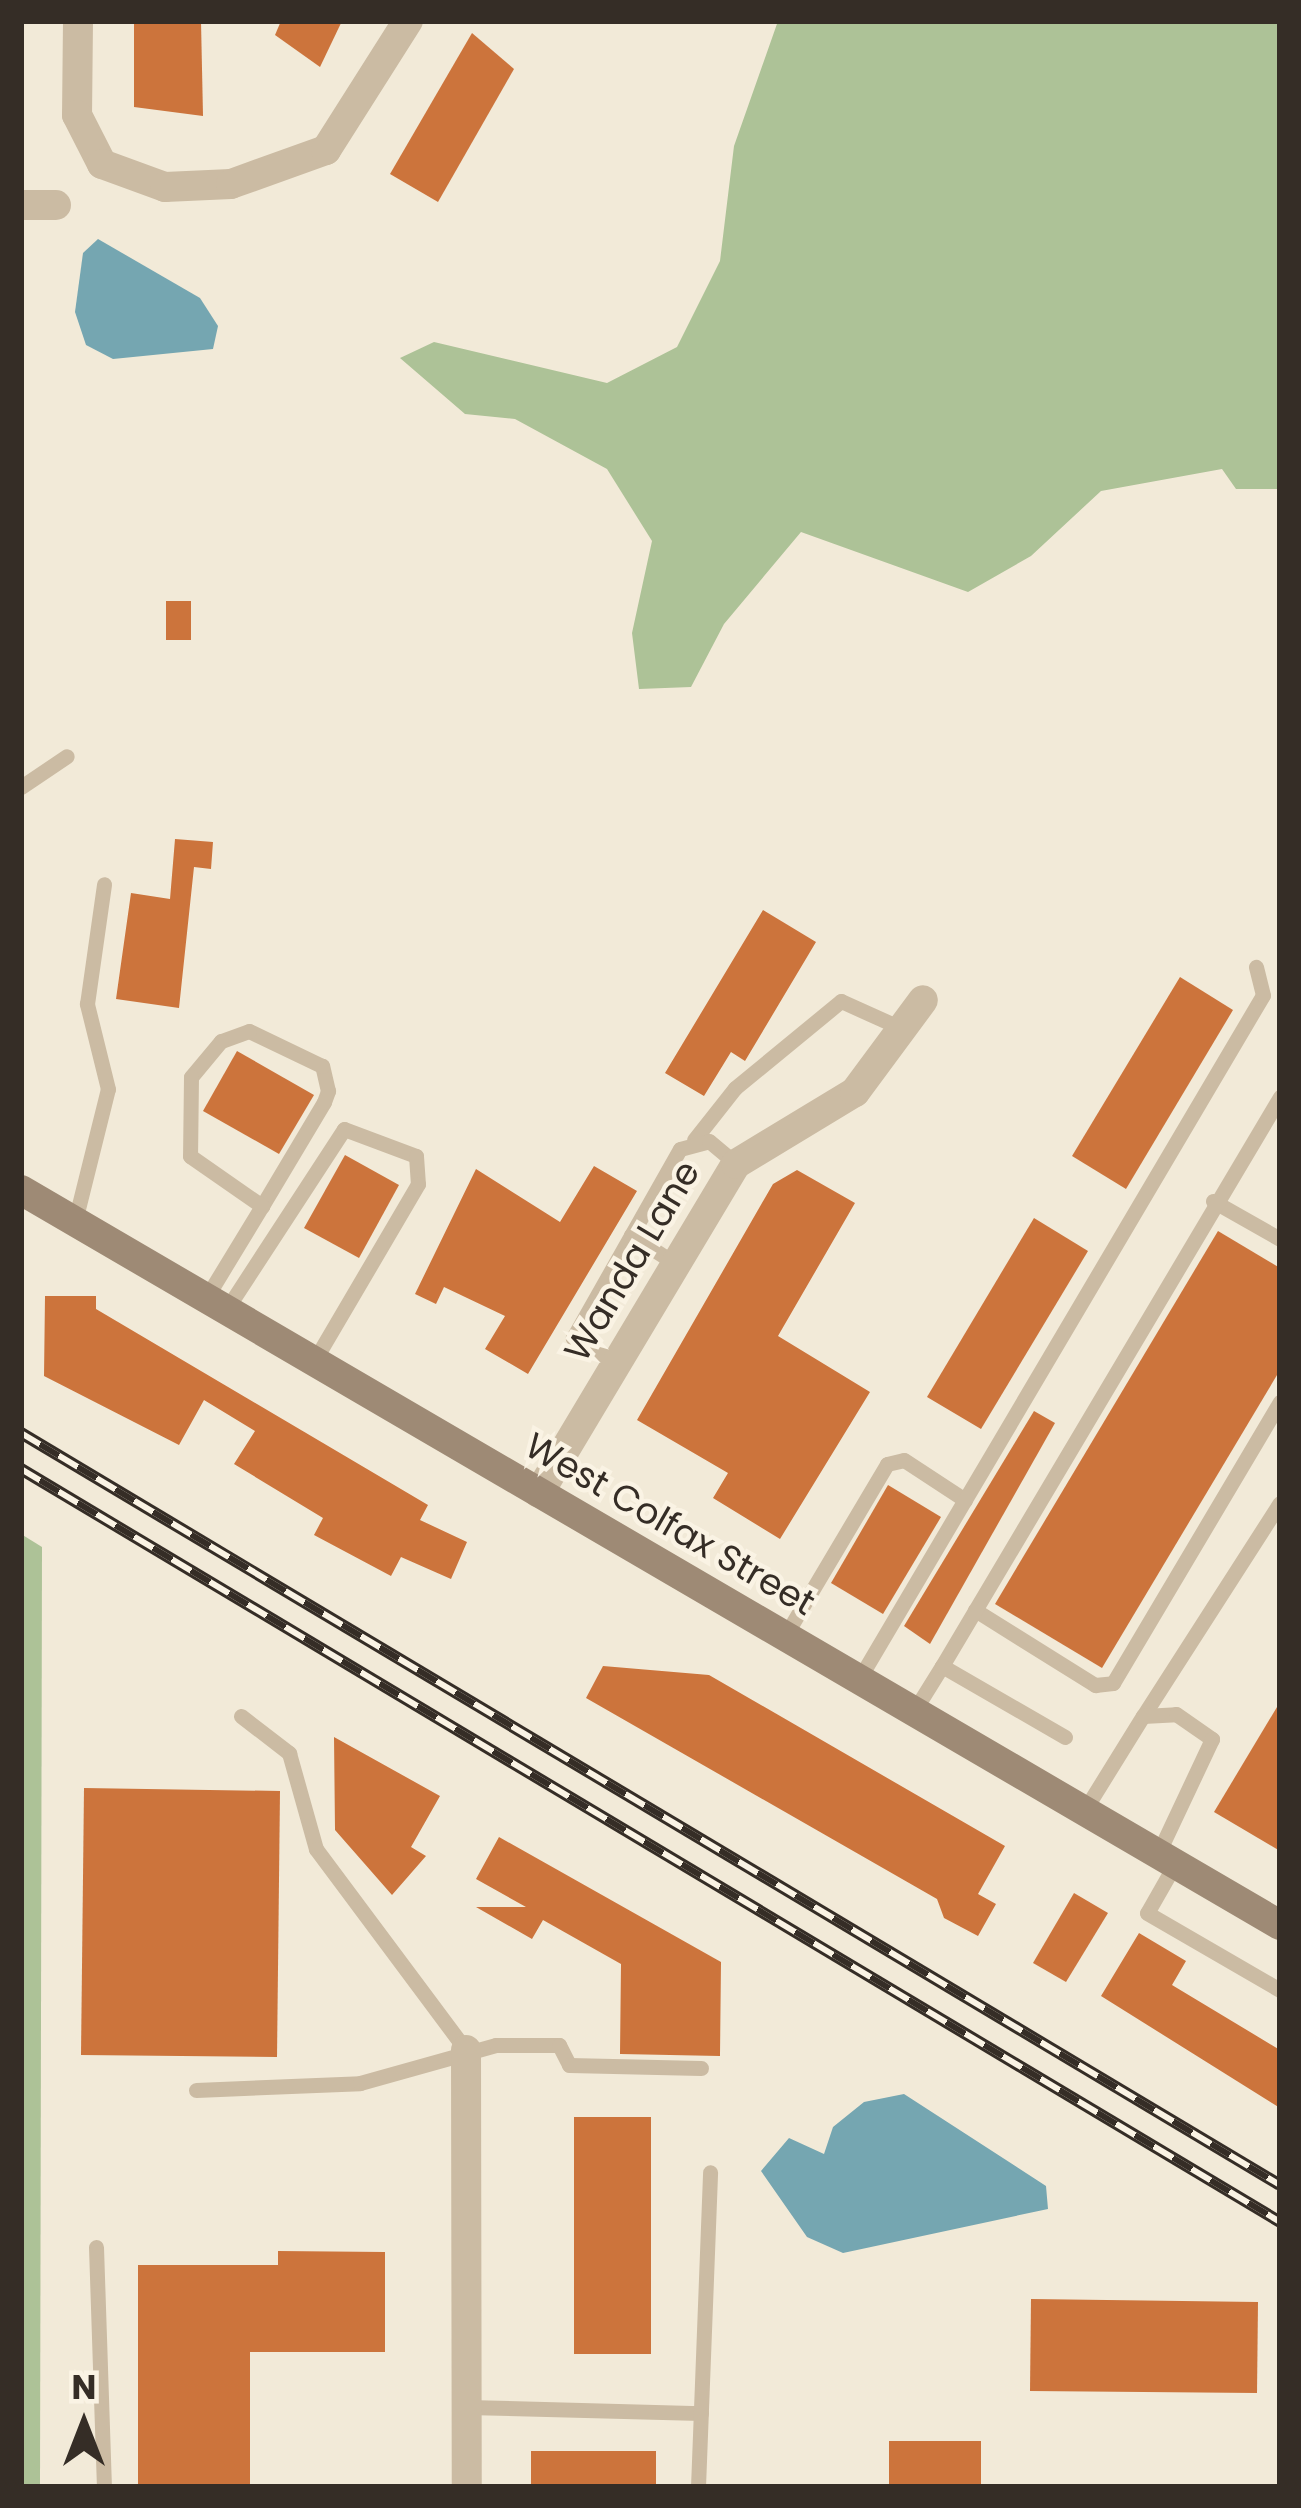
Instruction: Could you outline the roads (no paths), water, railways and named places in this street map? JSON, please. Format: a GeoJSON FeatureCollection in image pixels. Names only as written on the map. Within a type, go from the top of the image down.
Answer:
{"type":"FeatureCollection","features":[{"type":"Feature","properties":{"kind":"street"},"geometry":{"type":"LineString","coordinates":[[78,21],[77,115],[102,164],[165,187],[230,184],[326,150],[408,21]]}},
{"type":"Feature","properties":{"kind":"street"},"geometry":{"type":"LineString","coordinates":[[21,205],[56,205]]}},
{"type":"Feature","properties":{"kind":"street","name":"Wanda Lane"},"geometry":{"type":"LineString","coordinates":[[539,1493],[736,1164],[855,1092],[923,1000]]}},
{"type":"Feature","properties":{"kind":"street","name":"West Colfax Street"},"geometry":{"type":"LineString","coordinates":[[21,1190],[1280,1925]]}},
{"type":"Feature","properties":{"kind":"street"},"geometry":{"type":"LineString","coordinates":[[466,2050],[467,2487]]}},
{"type":"Feature","properties":{"kind":"lane"},"geometry":{"type":"LineString","coordinates":[[21,787],[67,756]]}},
{"type":"Feature","properties":{"kind":"lane"},"geometry":{"type":"LineString","coordinates":[[75,1221],[108,1089],[88,1004],[104,884]]}},
{"type":"Feature","properties":{"kind":"lane"},"geometry":{"type":"LineString","coordinates":[[859,1679],[1263,995],[1256,967]]}},
{"type":"Feature","properties":{"kind":"lane"},"geometry":{"type":"LineString","coordinates":[[616,1363],[572,1337],[631,1235],[735,1088],[841,1001],[905,1030]]}},
{"type":"Feature","properties":{"kind":"lane"},"geometry":{"type":"LineString","coordinates":[[216,1304],[262,1206],[328,1091],[322,1066],[249,1031],[221,1041],[191,1077],[190,1156],[262,1206]]}},
{"type":"Feature","properties":{"kind":"lane"},"geometry":{"type":"LineString","coordinates":[[914,1711],[1213,1201],[1280,1097]]}},
{"type":"Feature","properties":{"kind":"lane"},"geometry":{"type":"LineString","coordinates":[[216,1304],[344,1129],[416,1156],[418,1184],[314,1361]]}},
{"type":"Feature","properties":{"kind":"lane"},"geometry":{"type":"LineString","coordinates":[[694,1140],[736,1164]]}},
{"type":"Feature","properties":{"kind":"lane"},"geometry":{"type":"LineString","coordinates":[[1213,1201],[1280,1239]]}},
{"type":"Feature","properties":{"kind":"lane"},"geometry":{"type":"LineString","coordinates":[[631,1235],[676,1264]]}},
{"type":"Feature","properties":{"kind":"lane"},"geometry":{"type":"LineString","coordinates":[[975,1610],[1095,1685],[1113,1683],[1280,1402]]}},
{"type":"Feature","properties":{"kind":"lane"},"geometry":{"type":"LineString","coordinates":[[784,1636],[887,1464],[904,1460],[965,1500]]}},
{"type":"Feature","properties":{"kind":"lane"},"geometry":{"type":"LineString","coordinates":[[1084,1811],[1280,1503]]}},
{"type":"Feature","properties":{"kind":"lane"},"geometry":{"type":"LineString","coordinates":[[942,1666],[1065,1737]]}},
{"type":"Feature","properties":{"kind":"lane"},"geometry":{"type":"LineString","coordinates":[[1144,1716],[1177,1714],[1212,1739],[1147,1913],[1280,1990]]}},
{"type":"Feature","properties":{"kind":"lane"},"geometry":{"type":"LineString","coordinates":[[241,1716],[289,1753],[316,1849],[466,2050]]}},
{"type":"Feature","properties":{"kind":"lane"},"geometry":{"type":"LineString","coordinates":[[196,2090],[360,2084],[466,2050],[559,2045],[569,2065],[701,2068]]}},
{"type":"Feature","properties":{"kind":"lane"},"geometry":{"type":"LineString","coordinates":[[698,2487],[710,2172]]}},
{"type":"Feature","properties":{"kind":"lane"},"geometry":{"type":"LineString","coordinates":[[96,2247],[104,2487]]}},
{"type":"Feature","properties":{"kind":"lane"},"geometry":{"type":"LineString","coordinates":[[467,2408],[701,2413]]}},
{"type":"Feature","properties":{"kind":"water"},"geometry":{"type":"Polygon","coordinates":[[[98,239],[200,298],[218,326],[213,349],[113,359],[86,345],[75,312],[83,253],[98,239]]]}},
{"type":"Feature","properties":{"kind":"water"},"geometry":{"type":"Polygon","coordinates":[[[904,2094],[1046,2186],[1048,2209],[843,2253],[807,2237],[761,2171],[789,2138],[824,2154],[833,2127],[864,2102],[904,2094]]]}},
{"type":"Feature","properties":{"kind":"railway"},"geometry":{"type":"LineString","coordinates":[[21,1433],[1280,2185]]}},
{"type":"Feature","properties":{"kind":"railway"},"geometry":{"type":"LineString","coordinates":[[21,1469],[1280,2222]]}}]}
